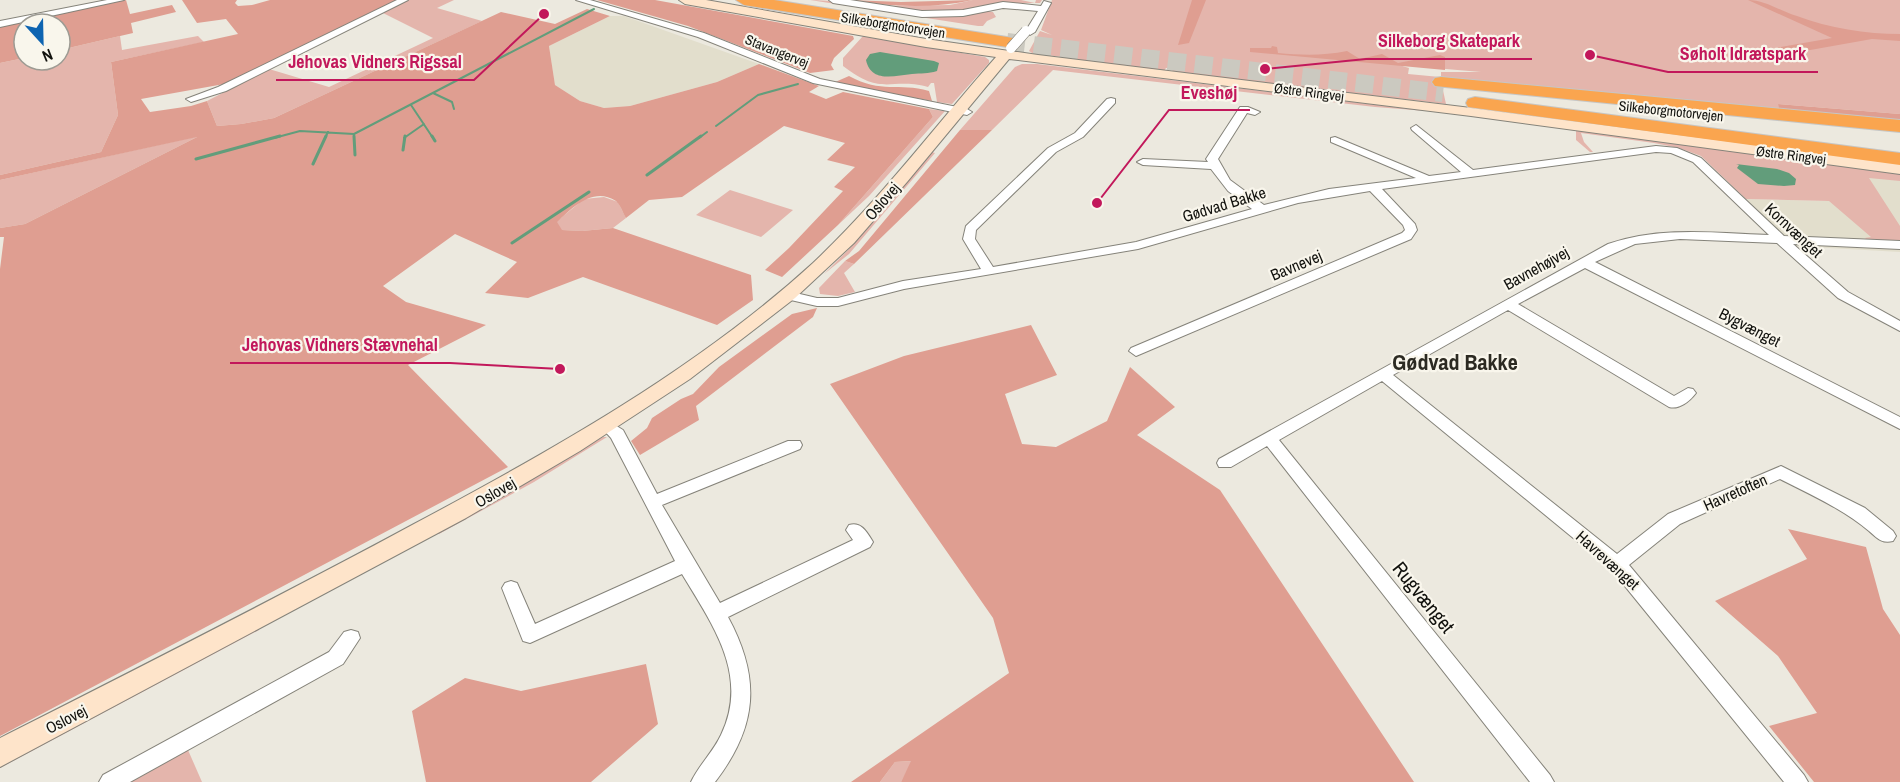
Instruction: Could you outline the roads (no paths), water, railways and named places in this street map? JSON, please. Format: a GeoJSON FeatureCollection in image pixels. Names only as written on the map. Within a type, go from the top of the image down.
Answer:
{"type":"FeatureCollection","features":[{"type":"Feature","properties":{"kind":"highway","name":"Silkeborgmotorvejen"},"geometry":{"type":"LineString","coordinates":[[744,0],[1016,44]]}},
{"type":"Feature","properties":{"kind":"highway","name":"Silkeborgmotorvejen"},"geometry":{"type":"LineString","coordinates":[[781,0],[1016,44]]}},
{"type":"Feature","properties":{"kind":"highway","name":"Silkeborgmotorvejen"},"geometry":{"type":"LineString","coordinates":[[1442,90],[1900,137]]}},
{"type":"Feature","properties":{"kind":"highway","name":"Silkeborgmotorvejen"},"geometry":{"type":"LineString","coordinates":[[1442,90],[1900,145]]}},
{"type":"Feature","properties":{"kind":"highway"},"geometry":{"type":"LineString","coordinates":[[1442,90],[1900,126]]}},
{"type":"Feature","properties":{"kind":"highway"},"geometry":{"type":"LineString","coordinates":[[1442,90],[1900,159]]}},
{"type":"Feature","properties":{"kind":"main road","name":"Østre Ringvej"},"geometry":{"type":"LineString","coordinates":[[685,0],[926,43],[1016,44],[1471,112],[1900,169]]}},
{"type":"Feature","properties":{"kind":"main road","name":"Oslovej"},"geometry":{"type":"LineString","coordinates":[[0,753],[472,506],[607,425],[690,368],[787,295],[858,229],[963,111],[1016,44]]}},
{"type":"Feature","properties":{"kind":"street"},"geometry":{"type":"LineString","coordinates":[[0,24],[120,0]]}},
{"type":"Feature","properties":{"kind":"street"},"geometry":{"type":"LineString","coordinates":[[191,99],[222,89],[404,0]]}},
{"type":"Feature","properties":{"kind":"street","name":"Stavangervej"},"geometry":{"type":"LineString","coordinates":[[580,0],[700,35],[817,81],[963,111]]}},
{"type":"Feature","properties":{"kind":"street"},"geometry":{"type":"LineString","coordinates":[[833,0],[922,14],[963,13],[1003,5],[1046,4]]}},
{"type":"Feature","properties":{"kind":"street"},"geometry":{"type":"LineString","coordinates":[[1016,44],[1035,22],[1046,4]]}},
{"type":"Feature","properties":{"kind":"street"},"geometry":{"type":"LineString","coordinates":[[989,271],[969,239],[970,230],[1052,150],[1079,135],[1111,101]]}},
{"type":"Feature","properties":{"kind":"street"},"geometry":{"type":"LineString","coordinates":[[1255,112],[1244,109],[1212,159],[1214,166],[1227,183],[1262,210]]}},
{"type":"Feature","properties":{"kind":"street"},"geometry":{"type":"LineString","coordinates":[[1416,128],[1469,173]]}},
{"type":"Feature","properties":{"kind":"street"},"geometry":{"type":"LineString","coordinates":[[1335,140],[1426,179]]}},
{"type":"Feature","properties":{"kind":"street","name":"Gødvad Bakke"},"geometry":{"type":"LineString","coordinates":[[787,295],[817,302],[838,302],[903,285],[1138,245],[1296,200],[1372,186],[1656,149],[1673,150]]}},
{"type":"Feature","properties":{"kind":"street","name":"Kornvænget"},"geometry":{"type":"LineString","coordinates":[[1673,150],[1698,160],[1780,240],[1843,295],[1900,327]]}},
{"type":"Feature","properties":{"kind":"street"},"geometry":{"type":"LineString","coordinates":[[1143,162],[1214,166]]}},
{"type":"Feature","properties":{"kind":"street","name":"Bavnevej"},"geometry":{"type":"LineString","coordinates":[[1136,351],[1407,236],[1411,230],[1409,224],[1372,186]]}},
{"type":"Feature","properties":{"kind":"street","name":"Bavnehøjvej"},"geometry":{"type":"LineString","coordinates":[[1225,463],[1584,262],[1613,247],[1633,240],[1680,235],[1900,245]]}},
{"type":"Feature","properties":{"kind":"street","name":"Bygvænget"},"geometry":{"type":"LineString","coordinates":[[1584,262],[1900,424]]}},
{"type":"Feature","properties":{"kind":"street"},"geometry":{"type":"LineString","coordinates":[[1508,304],[1674,403],[1688,393]]}},
{"type":"Feature","properties":{"kind":"street","name":"Havrevænget"},"geometry":{"type":"LineString","coordinates":[[1383,374],[1617,564],[1797,782]]}},
{"type":"Feature","properties":{"kind":"street"},"geometry":{"type":"LineString","coordinates":[[607,425],[617,434],[686,564],[716,614],[738,661],[742,689],[738,723],[719,762],[702,782]]}},
{"type":"Feature","properties":{"kind":"street","name":"Rugvænget"},"geometry":{"type":"LineString","coordinates":[[1270,439],[1543,782]]}},
{"type":"Feature","properties":{"kind":"street"},"geometry":{"type":"LineString","coordinates":[[653,502],[794,445]]}},
{"type":"Feature","properties":{"kind":"street","name":"Havretoften"},"geometry":{"type":"LineString","coordinates":[[1617,564],[1674,519],[1781,472],[1859,513],[1887,536]]}},
{"type":"Feature","properties":{"kind":"street"},"geometry":{"type":"LineString","coordinates":[[716,614],[864,542],[855,530]]}},
{"type":"Feature","properties":{"kind":"street"},"geometry":{"type":"LineString","coordinates":[[511,588],[530,635],[686,564]]}},
{"type":"Feature","properties":{"kind":"street"},"geometry":{"type":"LineString","coordinates":[[110,782],[336,658],[351,638]]}},
{"type":"Feature","properties":{"kind":"waterway"},"geometry":{"type":"LineString","coordinates":[[354,134],[594,9]]}},
{"type":"Feature","properties":{"kind":"waterway"},"geometry":{"type":"LineString","coordinates":[[716,126],[758,95],[798,84]]}},
{"type":"Feature","properties":{"kind":"waterway"},"geometry":{"type":"LineString","coordinates":[[433,93],[452,102],[454,109]]}},
{"type":"Feature","properties":{"kind":"waterway"},"geometry":{"type":"LineString","coordinates":[[411,105],[424,124]]}},
{"type":"Feature","properties":{"kind":"waterway"},"geometry":{"type":"LineString","coordinates":[[405,137],[424,124]]}},
{"type":"Feature","properties":{"kind":"waterway"},"geometry":{"type":"LineString","coordinates":[[424,124],[433,138]]}},
{"type":"Feature","properties":{"kind":"waterway"},"geometry":{"type":"LineString","coordinates":[[274,138],[300,131],[328,133]]}},
{"type":"Feature","properties":{"kind":"waterway"},"geometry":{"type":"LineString","coordinates":[[699,138],[707,132]]}},
{"type":"Feature","properties":{"kind":"waterway"},"geometry":{"type":"LineString","coordinates":[[328,133],[354,134]]}},
{"type":"Feature","properties":{"kind":"waterway"},"geometry":{"type":"LineString","coordinates":[[196,159],[280,136]]}},
{"type":"Feature","properties":{"kind":"waterway"},"geometry":{"type":"LineString","coordinates":[[313,164],[326,136]]}},
{"type":"Feature","properties":{"kind":"waterway"},"geometry":{"type":"LineString","coordinates":[[354,136],[355,155]]}},
{"type":"Feature","properties":{"kind":"waterway"},"geometry":{"type":"LineString","coordinates":[[432,136],[435,141]]}},
{"type":"Feature","properties":{"kind":"waterway"},"geometry":{"type":"LineString","coordinates":[[647,175],[701,136]]}},
{"type":"Feature","properties":{"kind":"waterway"},"geometry":{"type":"LineString","coordinates":[[403,150],[405,137]]}},
{"type":"Feature","properties":{"kind":"waterway"},"geometry":{"type":"LineString","coordinates":[[512,243],[589,192]]}},
{"type":"Feature","properties":{"kind":"tunnel"},"geometry":{"type":"LineString","coordinates":[[1007,42],[1443,93]]}},
{"type":"Feature","properties":{"kind":"place","name":"Jehovas Vidners Rigssal"},"geometry":{"type":"Point","coordinates":[544,14]}},
{"type":"Feature","properties":{"kind":"place","name":"Søholt Idrætspark"},"geometry":{"type":"Point","coordinates":[1590,55]}},
{"type":"Feature","properties":{"kind":"place","name":"Silkeborg Skatepark"},"geometry":{"type":"Point","coordinates":[1265,69]}},
{"type":"Feature","properties":{"kind":"place","name":"Eveshøj"},"geometry":{"type":"Point","coordinates":[1097,203]}},
{"type":"Feature","properties":{"kind":"place","name":"Jehovas Vidners Stævnehal"},"geometry":{"type":"Point","coordinates":[560,369]}},
{"type":"Feature","properties":{"kind":"district","name":"Gødvad Bakke"},"geometry":{"type":"Point","coordinates":[1455,362]}}]}
